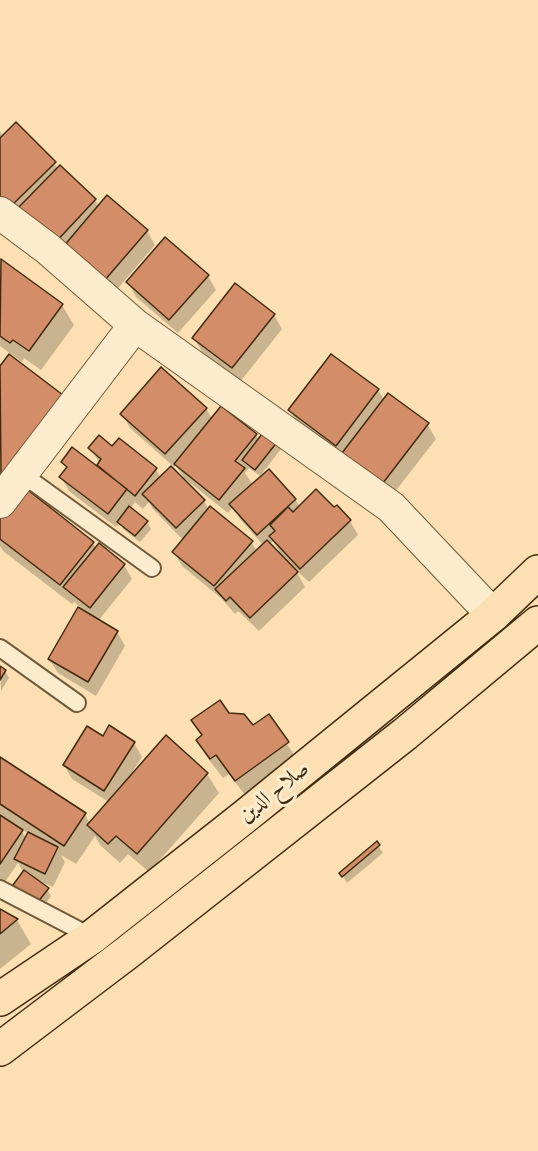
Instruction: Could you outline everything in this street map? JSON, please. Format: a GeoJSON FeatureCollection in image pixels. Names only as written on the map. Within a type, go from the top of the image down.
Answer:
{"type":"FeatureCollection","features":[{"type":"Feature","properties":{"kind":"highway","name":"صلاح الدين"},"geometry":{"type":"LineString","coordinates":[[0,999],[92,937],[243,818],[493,615],[538,572]]}},
{"type":"Feature","properties":{"kind":"highway","name":"صلاح الدين"},"geometry":{"type":"LineString","coordinates":[[0,1049],[128,952],[387,748],[538,623]]}},
{"type":"Feature","properties":{"kind":"street"},"geometry":{"type":"LineString","coordinates":[[0,213],[48,249],[135,325],[391,507],[493,615]]}},
{"type":"Feature","properties":{"kind":"street"},"geometry":{"type":"LineString","coordinates":[[0,502],[135,325]]}},
{"type":"Feature","properties":{"kind":"lane"},"geometry":{"type":"LineString","coordinates":[[22,474],[152,568]]}},
{"type":"Feature","properties":{"kind":"lane"},"geometry":{"type":"LineString","coordinates":[[0,648],[77,703]]}},
{"type":"Feature","properties":{"kind":"lane"},"geometry":{"type":"LineString","coordinates":[[0,889],[92,937]]}},
{"type":"Feature","properties":{"kind":"building"},"geometry":{"type":"Polygon","coordinates":[[[16,122],[56,162],[5,212],[0,207],[0,138],[16,122]]]}},
{"type":"Feature","properties":{"kind":"building"},"geometry":{"type":"Polygon","coordinates":[[[60,165],[96,199],[53,245],[16,210],[60,165]]]}},
{"type":"Feature","properties":{"kind":"building"},"geometry":{"type":"Polygon","coordinates":[[[107,195],[148,230],[104,281],[63,247],[107,195]]]}},
{"type":"Feature","properties":{"kind":"building"},"geometry":{"type":"Polygon","coordinates":[[[165,237],[209,275],[169,320],[126,282],[165,237]]]}},
{"type":"Feature","properties":{"kind":"building"},"geometry":{"type":"Polygon","coordinates":[[[1,259],[63,304],[29,351],[13,340],[10,343],[0,336],[1,259]]]}},
{"type":"Feature","properties":{"kind":"building"},"geometry":{"type":"Polygon","coordinates":[[[235,283],[275,314],[232,368],[192,338],[235,283]]]}},
{"type":"Feature","properties":{"kind":"building"},"geometry":{"type":"Polygon","coordinates":[[[9,354],[63,395],[1,475],[0,366],[9,354]]]}},
{"type":"Feature","properties":{"kind":"building"},"geometry":{"type":"Polygon","coordinates":[[[331,354],[379,389],[336,446],[288,410],[331,354]]]}},
{"type":"Feature","properties":{"kind":"building"},"geometry":{"type":"Polygon","coordinates":[[[161,367],[207,408],[165,454],[120,414],[161,367]]]}},
{"type":"Feature","properties":{"kind":"building"},"geometry":{"type":"Polygon","coordinates":[[[388,393],[429,423],[383,483],[342,453],[388,393]]]}},
{"type":"Feature","properties":{"kind":"building"},"geometry":{"type":"Polygon","coordinates":[[[221,406],[257,434],[235,461],[245,468],[219,500],[174,464],[221,406]]]}},
{"type":"Feature","properties":{"kind":"building"},"geometry":{"type":"Polygon","coordinates":[[[265,430],[278,441],[255,470],[242,460],[265,430]]]}},
{"type":"Feature","properties":{"kind":"building"},"geometry":{"type":"Polygon","coordinates":[[[99,435],[112,446],[119,438],[157,468],[135,496],[97,465],[101,459],[88,448],[99,435]]]}},
{"type":"Feature","properties":{"kind":"building"},"geometry":{"type":"Polygon","coordinates":[[[72,447],[127,489],[108,514],[59,477],[67,467],[61,462],[72,447]]]}},
{"type":"Feature","properties":{"kind":"building"},"geometry":{"type":"Polygon","coordinates":[[[171,466],[205,500],[176,528],[142,494],[171,466]]]}},
{"type":"Feature","properties":{"kind":"building"},"geometry":{"type":"Polygon","coordinates":[[[269,469],[296,499],[257,535],[229,504],[269,469]]]}},
{"type":"Feature","properties":{"kind":"building"},"geometry":{"type":"Polygon","coordinates":[[[24,487],[94,542],[60,585],[0,539],[0,518],[24,487]]]}},
{"type":"Feature","properties":{"kind":"building"},"geometry":{"type":"Polygon","coordinates":[[[316,489],[334,507],[337,505],[351,520],[300,569],[269,536],[275,531],[270,525],[288,507],[293,512],[316,489]]]}},
{"type":"Feature","properties":{"kind":"building"},"geometry":{"type":"Polygon","coordinates":[[[129,506],[148,521],[135,536],[117,522],[129,506]]]}},
{"type":"Feature","properties":{"kind":"building"},"geometry":{"type":"Polygon","coordinates":[[[210,506],[253,541],[214,586],[172,552],[210,506]]]}},
{"type":"Feature","properties":{"kind":"building"},"geometry":{"type":"Polygon","coordinates":[[[267,540],[298,572],[250,618],[230,597],[226,601],[215,589],[267,540]]]}},
{"type":"Feature","properties":{"kind":"building"},"geometry":{"type":"Polygon","coordinates":[[[99,543],[125,564],[90,608],[63,587],[99,543]]]}},
{"type":"Feature","properties":{"kind":"building"},"geometry":{"type":"Polygon","coordinates":[[[78,607],[118,631],[88,682],[48,659],[78,607]]]}},
{"type":"Feature","properties":{"kind":"building"},"geometry":{"type":"Polygon","coordinates":[[[0,666],[6,670],[0,680],[0,666]]]}},
{"type":"Feature","properties":{"kind":"building"},"geometry":{"type":"Polygon","coordinates":[[[220,700],[229,713],[244,714],[253,725],[269,714],[289,742],[235,781],[216,755],[210,759],[196,740],[202,735],[191,720],[220,700]]]}},
{"type":"Feature","properties":{"kind":"building"},"geometry":{"type":"Polygon","coordinates":[[[109,725],[135,742],[104,791],[63,765],[87,726],[103,736],[109,725]]]}},
{"type":"Feature","properties":{"kind":"building"},"geometry":{"type":"Polygon","coordinates":[[[166,735],[208,773],[137,854],[116,836],[108,844],[87,825],[166,735]]]}},
{"type":"Feature","properties":{"kind":"building"},"geometry":{"type":"Polygon","coordinates":[[[0,757],[86,813],[64,846],[0,804],[0,757]]]}},
{"type":"Feature","properties":{"kind":"building"},"geometry":{"type":"Polygon","coordinates":[[[0,815],[23,830],[0,864],[0,815]]]}},
{"type":"Feature","properties":{"kind":"building"},"geometry":{"type":"Polygon","coordinates":[[[28,832],[58,847],[45,874],[14,859],[28,832]]]}},
{"type":"Feature","properties":{"kind":"building"},"geometry":{"type":"Polygon","coordinates":[[[377,841],[380,845],[342,877],[339,873],[377,841]]]}},
{"type":"Feature","properties":{"kind":"building"},"geometry":{"type":"Polygon","coordinates":[[[24,870],[49,888],[37,903],[13,885],[24,870]]]}},
{"type":"Feature","properties":{"kind":"building"},"geometry":{"type":"Polygon","coordinates":[[[0,909],[18,919],[0,934],[0,909]]]}}]}
